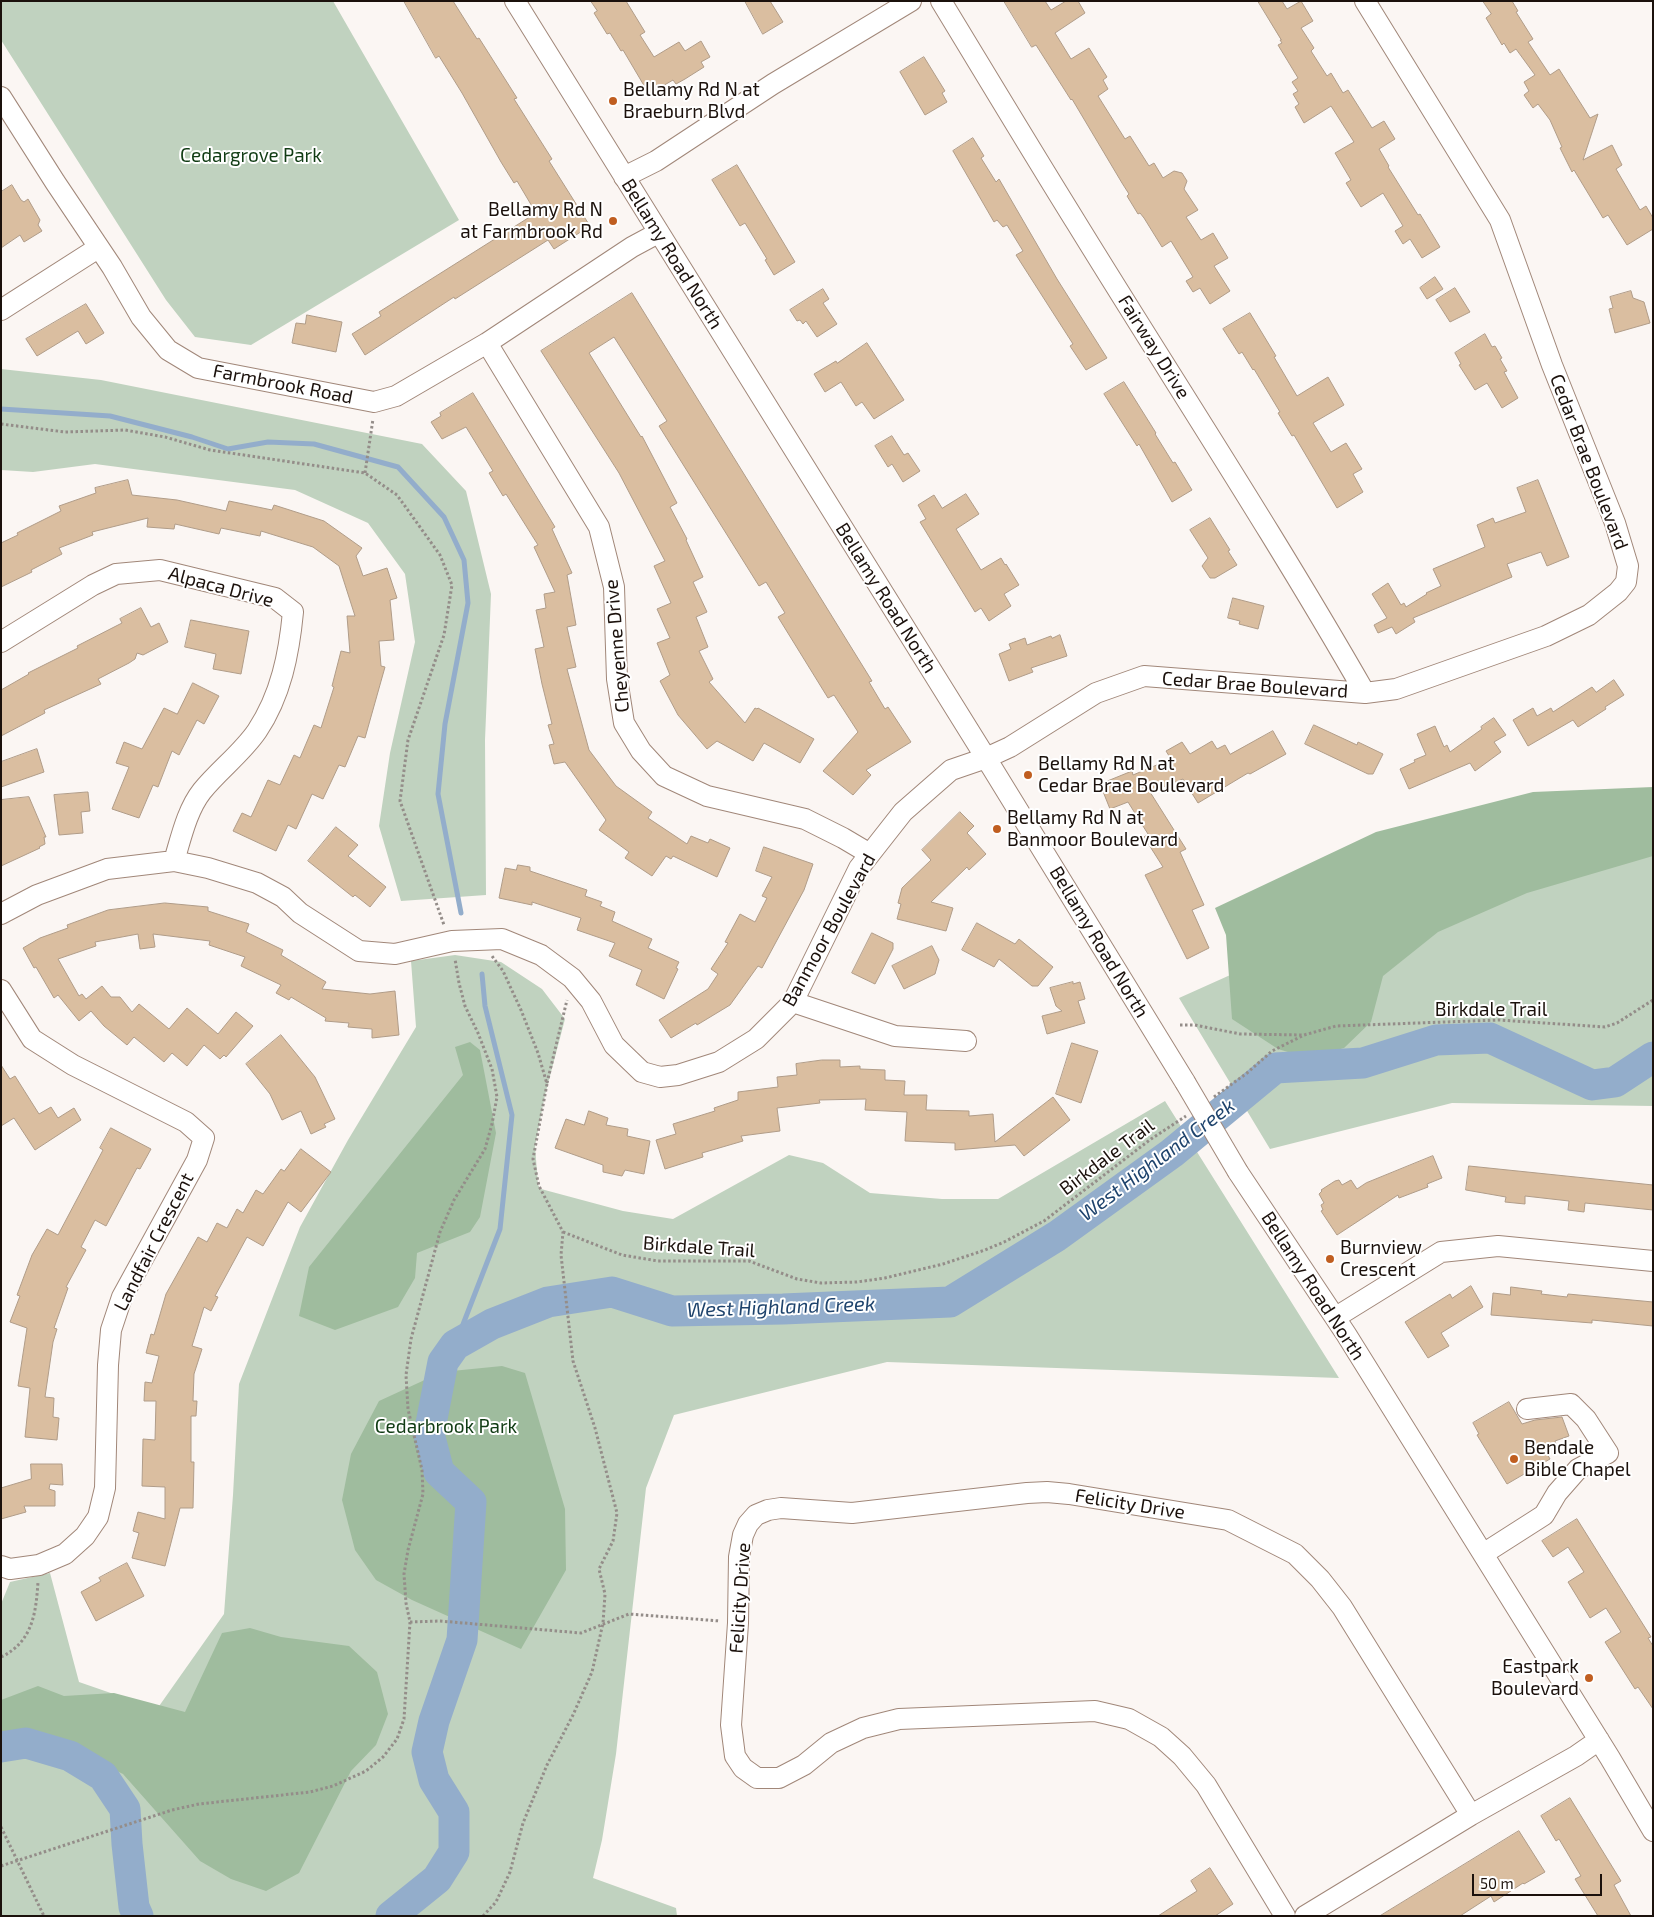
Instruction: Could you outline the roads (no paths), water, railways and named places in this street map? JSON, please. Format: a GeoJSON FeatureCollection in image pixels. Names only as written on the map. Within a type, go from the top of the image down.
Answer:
{"type":"FeatureCollection","features":[{"type":"Feature","properties":{"kind":"street","name":"Bellamy Road North"},"geometry":{"type":"LineString","coordinates":[[515,1],[986,758],[1238,1172],[1336,1317],[1599,1740],[1653,1831]]}},
{"type":"Feature","properties":{"kind":"street"},"geometry":{"type":"LineString","coordinates":[[624,177],[656,161],[773,84],[911,1]]}},
{"type":"Feature","properties":{"kind":"street","name":"Fairway Drive"},"geometry":{"type":"LineString","coordinates":[[941,1],[1077,225],[1319,613],[1365,693]]}},
{"type":"Feature","properties":{"kind":"street","name":"Cedar Brae Boulevard"},"geometry":{"type":"LineString","coordinates":[[986,758],[1010,747],[1096,693],[1144,676],[1365,693],[1396,689],[1546,636],[1589,615],[1618,592],[1626,582],[1628,566],[1615,523],[1552,365],[1500,220],[1365,1]]}},
{"type":"Feature","properties":{"kind":"street","name":"Farmbrook Road"},"geometry":{"type":"LineString","coordinates":[[1,97],[153,334],[168,350],[198,368],[374,402],[396,396],[487,343],[632,247],[658,233]]}},
{"type":"Feature","properties":{"kind":"street"},"geometry":{"type":"LineString","coordinates":[[1,310],[98,248]]}},
{"type":"Feature","properties":{"kind":"street","name":"Cheyenne Drive"},"geometry":{"type":"LineString","coordinates":[[487,343],[599,527],[614,587],[617,679],[624,723],[641,751],[664,776],[707,796],[805,819],[870,854]]}},
{"type":"Feature","properties":{"kind":"street","name":"Alpaca Drive"},"geometry":{"type":"LineString","coordinates":[[1,642],[93,585],[116,574],[160,570],[275,598],[293,612],[289,651],[275,698],[256,732],[201,792],[182,831],[174,861]]}},
{"type":"Feature","properties":{"kind":"street","name":"Banmoor Boulevard"},"geometry":{"type":"LineString","coordinates":[[1,914],[37,895],[108,869],[174,861],[208,868],[257,883],[284,897],[300,914],[359,951],[395,954],[452,942],[502,939],[541,955],[572,978],[591,1002],[614,1045],[642,1072],[660,1077],[678,1075],[719,1062],[756,1039],[793,1002],[859,868],[903,812],[951,770],[986,758]]}},
{"type":"Feature","properties":{"kind":"street","name":"Landfair Crescent"},"geometry":{"type":"LineString","coordinates":[[1,990],[32,1039],[73,1065],[186,1122],[204,1138],[197,1160],[122,1297],[111,1330],[108,1365],[105,1488],[98,1517],[85,1536],[65,1554],[40,1565],[10,1569],[1,1566]]}},
{"type":"Feature","properties":{"kind":"street"},"geometry":{"type":"LineString","coordinates":[[793,1002],[895,1036],[966,1041]]}},
{"type":"Feature","properties":{"kind":"street"},"geometry":{"type":"LineString","coordinates":[[1336,1317],[1441,1252],[1498,1246],[1653,1261]]}},
{"type":"Feature","properties":{"kind":"street"},"geometry":{"type":"LineString","coordinates":[[1483,1554],[1544,1515],[1557,1492],[1578,1469],[1608,1453],[1586,1419],[1571,1404],[1528,1410]]}},
{"type":"Feature","properties":{"kind":"street","name":"Felicity Drive"},"geometry":{"type":"LineString","coordinates":[[1285,1916],[1200,1778],[1182,1756],[1161,1737],[1129,1719],[1095,1710],[900,1719],[863,1728],[831,1744],[804,1765],[779,1778],[757,1778],[743,1768],[735,1756],[731,1725],[738,1623],[739,1557],[743,1535],[748,1524],[756,1515],[768,1510],[782,1508],[852,1513],[1048,1492],[1228,1520],[1295,1554],[1320,1579],[1342,1607],[1471,1815]]}},
{"type":"Feature","properties":{"kind":"street"},"geometry":{"type":"LineString","coordinates":[[1305,1916],[1471,1815],[1576,1756],[1599,1740]]}},
{"type":"Feature","properties":{"kind":"waterway"},"geometry":{"type":"LineString","coordinates":[[1,409],[110,416],[192,437],[228,449],[268,442],[314,444],[398,467],[444,517],[464,560],[468,603],[445,724],[438,794],[461,913]]}},
{"type":"Feature","properties":{"kind":"waterway"},"geometry":{"type":"LineString","coordinates":[[455,1345],[500,1229],[512,1115],[485,1006],[482,974]]}},
{"type":"Feature","properties":{"kind":"waterway","name":"West Highland Creek"},"geometry":{"type":"LineString","coordinates":[[391,1916],[437,1879],[454,1852],[454,1812],[434,1780],[427,1752],[434,1721],[462,1640],[471,1502],[439,1472],[429,1434],[443,1362],[455,1345],[492,1324],[548,1302],[612,1292],[672,1311],[783,1309],[950,1302],[1057,1236],[1172,1153],[1275,1068],[1363,1063],[1436,1040],[1490,1038],[1592,1085],[1615,1082],[1653,1057]]}},
{"type":"Feature","properties":{"kind":"waterway","name":"West Highland Creek"},"geometry":{"type":"LineString","coordinates":[[1,1747],[26,1743],[70,1756],[103,1776],[125,1809],[134,1907],[138,1916]]}},
{"type":"Feature","properties":{"kind":"place","name":"Bellamy Rd N at Braeburn Blvd"},"geometry":{"type":"Point","coordinates":[613,101]}},
{"type":"Feature","properties":{"kind":"place","name":"Bellamy Rd N at Farmbrook Rd"},"geometry":{"type":"Point","coordinates":[613,221]}},
{"type":"Feature","properties":{"kind":"place","name":"Bellamy Rd N at Cedar Brae Boulevard"},"geometry":{"type":"Point","coordinates":[1028,775]}},
{"type":"Feature","properties":{"kind":"place","name":"Bellamy Rd N at Banmoor Boulevard"},"geometry":{"type":"Point","coordinates":[997,829]}},
{"type":"Feature","properties":{"kind":"place","name":"Burnview Crescent"},"geometry":{"type":"Point","coordinates":[1330,1259]}},
{"type":"Feature","properties":{"kind":"place","name":"Bendale Bible Chapel"},"geometry":{"type":"Point","coordinates":[1514,1459]}},
{"type":"Feature","properties":{"kind":"place","name":"Eastpark Boulevard"},"geometry":{"type":"Point","coordinates":[1589,1678]}},
{"type":"Feature","properties":{"kind":"park label","name":"Cedargrove Park"},"geometry":{"type":"Point","coordinates":[251,156]}},
{"type":"Feature","properties":{"kind":"park label","name":"Cedarbrook Park"},"geometry":{"type":"Point","coordinates":[446,1427]}}]}
